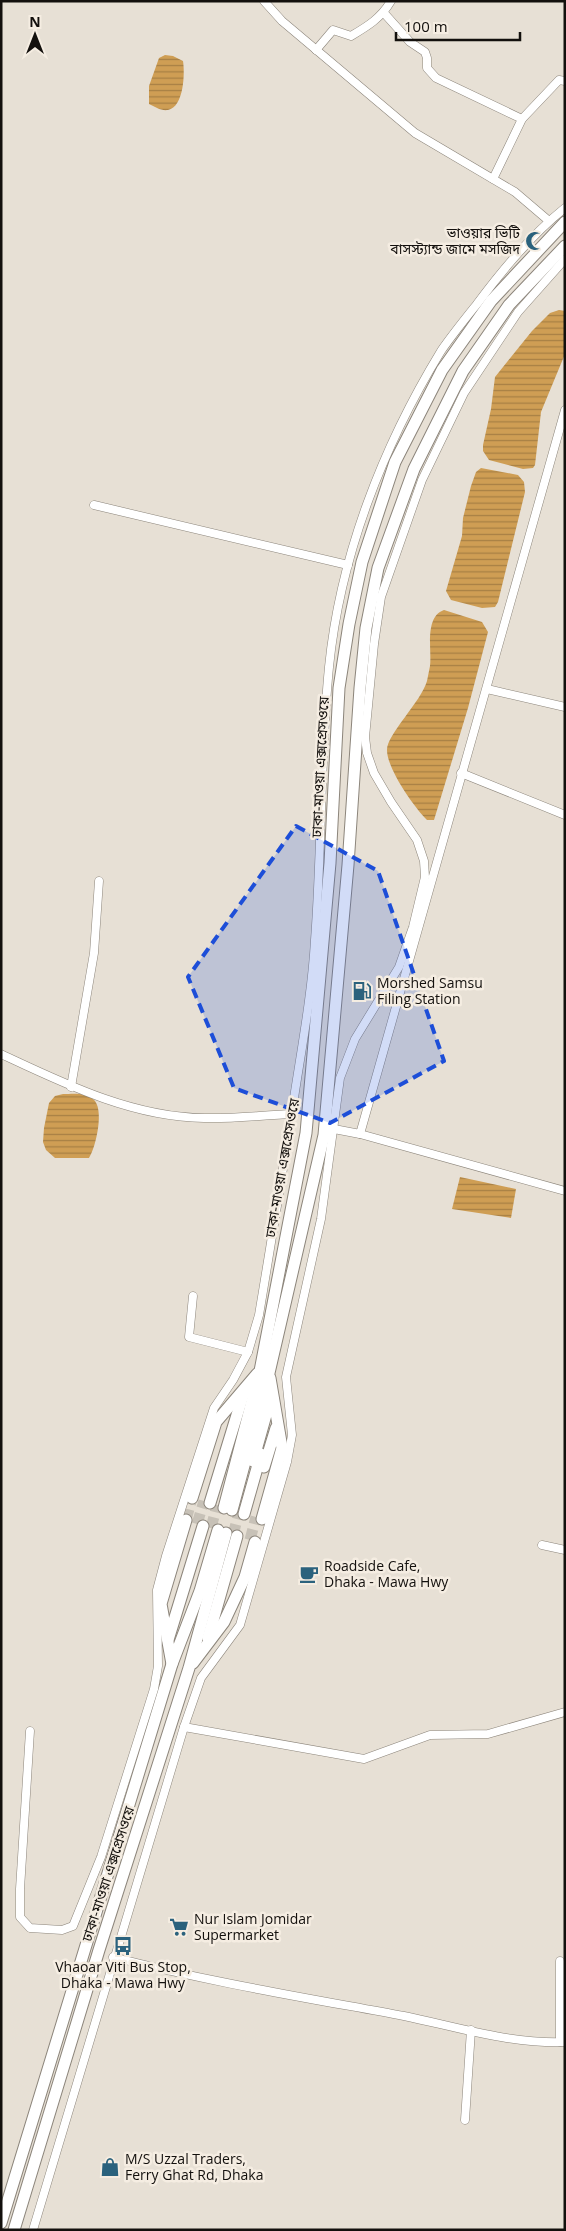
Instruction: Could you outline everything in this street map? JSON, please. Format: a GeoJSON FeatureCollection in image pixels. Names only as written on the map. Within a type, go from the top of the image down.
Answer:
{"type":"FeatureCollection","features":[{"type":"Feature","properties":{"kind":"highway","name":"ঢাকা-মাওয়া এক্সপ্রেসওয়ে"},"geometry":{"type":"LineString","coordinates":[[227,1508],[257,1378],[306,1133],[330,864],[339,688],[349,624],[362,562],[395,462],[442,370],[491,301],[565,222]]}},
{"type":"Feature","properties":{"kind":"highway","name":"ঢাকা-মাওয়া এক্সপ্রেসওয়ে"},"geometry":{"type":"LineString","coordinates":[[227,1508],[257,1378],[324,1135],[342,940],[360,688],[366,628],[378,568],[414,469],[464,371],[509,305],[565,246]]}},
{"type":"Feature","properties":{"kind":"highway","name":"ঢাকা-মাওয়া এক্সপ্রেসওয়ে"},"geometry":{"type":"LineString","coordinates":[[227,1508],[280,1436],[272,1393],[257,1378]]}},
{"type":"Feature","properties":{"kind":"highway","name":"ঢাকা-মাওয়া এক্সপ্রেসওয়ে"},"geometry":{"type":"LineString","coordinates":[[227,1508],[219,1425],[225,1411],[257,1378]]}},
{"type":"Feature","properties":{"kind":"highway","name":"ঢাকা-মাওয়া এক্সপ্রেসওয়ে"},"geometry":{"type":"LineString","coordinates":[[227,1508],[272,1393]]}},
{"type":"Feature","properties":{"kind":"highway","name":"ঢাকা-মাওয়া এক্সপ্রেসওয়ে"},"geometry":{"type":"LineString","coordinates":[[227,1508],[234,1402]]}},
{"type":"Feature","properties":{"kind":"highway","name":"ঢাকা-মাওয়া এক্সপ্রেসওয়ে"},"geometry":{"type":"LineString","coordinates":[[227,1508],[274,1406]]}},
{"type":"Feature","properties":{"kind":"highway","name":"ঢাকা-মাওয়া এক্সপ্রেসওয়ে"},"geometry":{"type":"LineString","coordinates":[[227,1508],[278,1424]]}},
{"type":"Feature","properties":{"kind":"highway","name":"ঢাকা-মাওয়া এক্সপ্রেসওয়ে"},"geometry":{"type":"LineString","coordinates":[[169,1647],[163,1617],[221,1531]]}},
{"type":"Feature","properties":{"kind":"highway","name":"ঢাকা-মাওয়া এক্সপ্রেসওয়ে"},"geometry":{"type":"LineString","coordinates":[[189,1668],[224,1622],[245,1577],[221,1531]]}},
{"type":"Feature","properties":{"kind":"highway","name":"ঢাকা-মাওয়া এক্সপ্রেসওয়ে"},"geometry":{"type":"LineString","coordinates":[[214,1636],[221,1531]]}},
{"type":"Feature","properties":{"kind":"highway","name":"ঢাকা-মাওয়া এক্সপ্রেসওয়ে"},"geometry":{"type":"LineString","coordinates":[[169,1647],[200,1591],[221,1531]]}},
{"type":"Feature","properties":{"kind":"highway","name":"ঢাকা-মাওয়া এক্সপ্রেসওয়ে"},"geometry":{"type":"LineString","coordinates":[[1,2223],[169,1647],[221,1531]]}},
{"type":"Feature","properties":{"kind":"highway","name":"ঢাকা-মাওয়া এক্সপ্রেসওয়ে"},"geometry":{"type":"LineString","coordinates":[[202,1651],[221,1531]]}},
{"type":"Feature","properties":{"kind":"highway","name":"ঢাকা-মাওয়া এক্সপ্রেসওয়ে"},"geometry":{"type":"LineString","coordinates":[[14,2230],[99,1950],[189,1668],[221,1531]]}},
{"type":"Feature","properties":{"kind":"street"},"geometry":{"type":"LineString","coordinates":[[264,1],[282,22],[415,133],[515,192],[549,221]]}},
{"type":"Feature","properties":{"kind":"street"},"geometry":{"type":"LineString","coordinates":[[316,50],[333,30],[351,36],[372,24],[384,13],[391,1]]}},
{"type":"Feature","properties":{"kind":"street"},"geometry":{"type":"LineString","coordinates":[[384,13],[410,42],[425,52],[427,68],[436,78],[522,119]]}},
{"type":"Feature","properties":{"kind":"street"},"geometry":{"type":"LineString","coordinates":[[493,179],[522,119],[559,80],[565,81]]}},
{"type":"Feature","properties":{"kind":"street"},"geometry":{"type":"LineString","coordinates":[[30,1731],[20,1917],[30,1928],[62,1930],[73,1926],[101,1858],[154,1689],[158,1666],[157,1590],[201,1442],[214,1408],[233,1380],[248,1352],[259,1315],[310,995],[315,948],[329,666],[348,565],[374,489],[407,413],[442,349],[515,256],[549,221],[565,208]]}},
{"type":"Feature","properties":{"kind":"street"},"geometry":{"type":"LineString","coordinates":[[33,2230],[113,1957],[184,1727],[201,1678],[240,1625],[287,1462],[292,1435],[286,1377],[321,1219],[336,1104],[346,1061],[355,1039],[399,967],[413,926],[425,877],[424,861],[417,840],[374,773],[367,753],[365,737],[374,644],[381,597],[422,480],[464,393],[518,312],[565,259]]}},
{"type":"Feature","properties":{"kind":"street"},"geometry":{"type":"LineString","coordinates":[[360,1134],[565,410]]}},
{"type":"Feature","properties":{"kind":"street"},"geometry":{"type":"LineString","coordinates":[[94,506],[348,565]]}},
{"type":"Feature","properties":{"kind":"street"},"geometry":{"type":"LineString","coordinates":[[487,689],[565,707]]}},
{"type":"Feature","properties":{"kind":"street"},"geometry":{"type":"LineString","coordinates":[[462,773],[565,815]]}},
{"type":"Feature","properties":{"kind":"street"},"geometry":{"type":"LineString","coordinates":[[71,1087],[94,953],[99,881]]}},
{"type":"Feature","properties":{"kind":"street"},"geometry":{"type":"LineString","coordinates":[[1,1054],[71,1087],[155,1113],[204,1118],[292,1114]]}},
{"type":"Feature","properties":{"kind":"street"},"geometry":{"type":"LineString","coordinates":[[334,1130],[360,1134],[565,1191]]}},
{"type":"Feature","properties":{"kind":"street"},"geometry":{"type":"LineString","coordinates":[[193,1296],[190,1337],[248,1352]]}},
{"type":"Feature","properties":{"kind":"street"},"geometry":{"type":"LineString","coordinates":[[542,1545],[565,1550]]}},
{"type":"Feature","properties":{"kind":"street"},"geometry":{"type":"LineString","coordinates":[[184,1727],[364,1759],[430,1735],[488,1734],[565,1712]]}},
{"type":"Feature","properties":{"kind":"street"},"geometry":{"type":"LineString","coordinates":[[113,1957],[164,1970],[521,2041],[562,2042],[560,1961]]}},
{"type":"Feature","properties":{"kind":"street"},"geometry":{"type":"LineString","coordinates":[[465,2120],[471,2030]]}},
{"type":"Feature","properties":{"kind":"highlighted area"},"geometry":{"type":"Polygon","coordinates":[[[296,826],[378,871],[444,1061],[330,1123],[234,1088],[188,977],[296,826]]]}},
{"type":"Feature","properties":{"kind":"shaded area"},"geometry":{"type":"Polygon","coordinates":[[[165,55],[173,56],[183,61],[184,73],[182,89],[177,103],[168,110],[149,104],[149,86],[159,58],[165,55]]]}},
{"type":"Feature","properties":{"kind":"shaded area"},"geometry":{"type":"Polygon","coordinates":[[[559,310],[565,311],[565,354],[541,412],[535,465],[533,468],[523,469],[489,460],[483,451],[483,445],[491,409],[495,377],[532,331],[550,313],[559,310]]]}},
{"type":"Feature","properties":{"kind":"shaded area"},"geometry":{"type":"Polygon","coordinates":[[[481,468],[518,475],[524,482],[525,492],[498,602],[495,607],[482,608],[451,600],[446,591],[462,536],[463,518],[471,486],[476,472],[481,468]]]}},
{"type":"Feature","properties":{"kind":"shaded area"},"geometry":{"type":"Polygon","coordinates":[[[444,610],[482,622],[488,632],[468,708],[434,820],[427,820],[415,806],[396,777],[388,758],[387,750],[392,735],[424,689],[430,666],[431,627],[434,619],[444,610]]]}},
{"type":"Feature","properties":{"kind":"shaded area"},"geometry":{"type":"Polygon","coordinates":[[[63,1094],[87,1095],[97,1104],[98,1128],[89,1158],[55,1158],[46,1150],[43,1142],[49,1103],[55,1096],[63,1094]]]}},
{"type":"Feature","properties":{"kind":"shaded area"},"geometry":{"type":"Polygon","coordinates":[[[460,1177],[516,1189],[511,1218],[452,1209],[460,1177]]]}},
{"type":"Feature","properties":{"kind":"tunnel"},"geometry":{"type":"LineString","coordinates":[[186,1520],[192,1498]]}},
{"type":"Feature","properties":{"kind":"tunnel"},"geometry":{"type":"LineString","coordinates":[[197,1524],[204,1501]]}},
{"type":"Feature","properties":{"kind":"tunnel"},"geometry":{"type":"LineString","coordinates":[[211,1528],[217,1505]]}},
{"type":"Feature","properties":{"kind":"tunnel"},"geometry":{"type":"LineString","coordinates":[[233,1535],[239,1512]]}},
{"type":"Feature","properties":{"kind":"tunnel"},"geometry":{"type":"LineString","coordinates":[[250,1540],[256,1517]]}},
{"type":"Feature","properties":{"kind":"place","name":"ভাওয়ার ভিটি বাসস্ট্যান্ড জামে মসজিদ"},"geometry":{"type":"Point","coordinates":[535,241]}},
{"type":"Feature","properties":{"kind":"place","name":"Morshed Samsu Filing Station"},"geometry":{"type":"Point","coordinates":[362,991]}},
{"type":"Feature","properties":{"kind":"place","name":"Roadside Cafe, Dhaka - Mawa Hwy"},"geometry":{"type":"Point","coordinates":[309,1574]}},
{"type":"Feature","properties":{"kind":"place","name":"Nur Islam Jomidar Supermarket"},"geometry":{"type":"Point","coordinates":[179,1927]}},
{"type":"Feature","properties":{"kind":"place","name":"Vhaoar Viti Bus Stop, Dhaka - Mawa Hwy"},"geometry":{"type":"Point","coordinates":[123,1946]}},
{"type":"Feature","properties":{"kind":"place","name":"M/S Uzzal Traders, Ferry Ghat Rd, Dhaka"},"geometry":{"type":"Point","coordinates":[110,2167]}}]}
